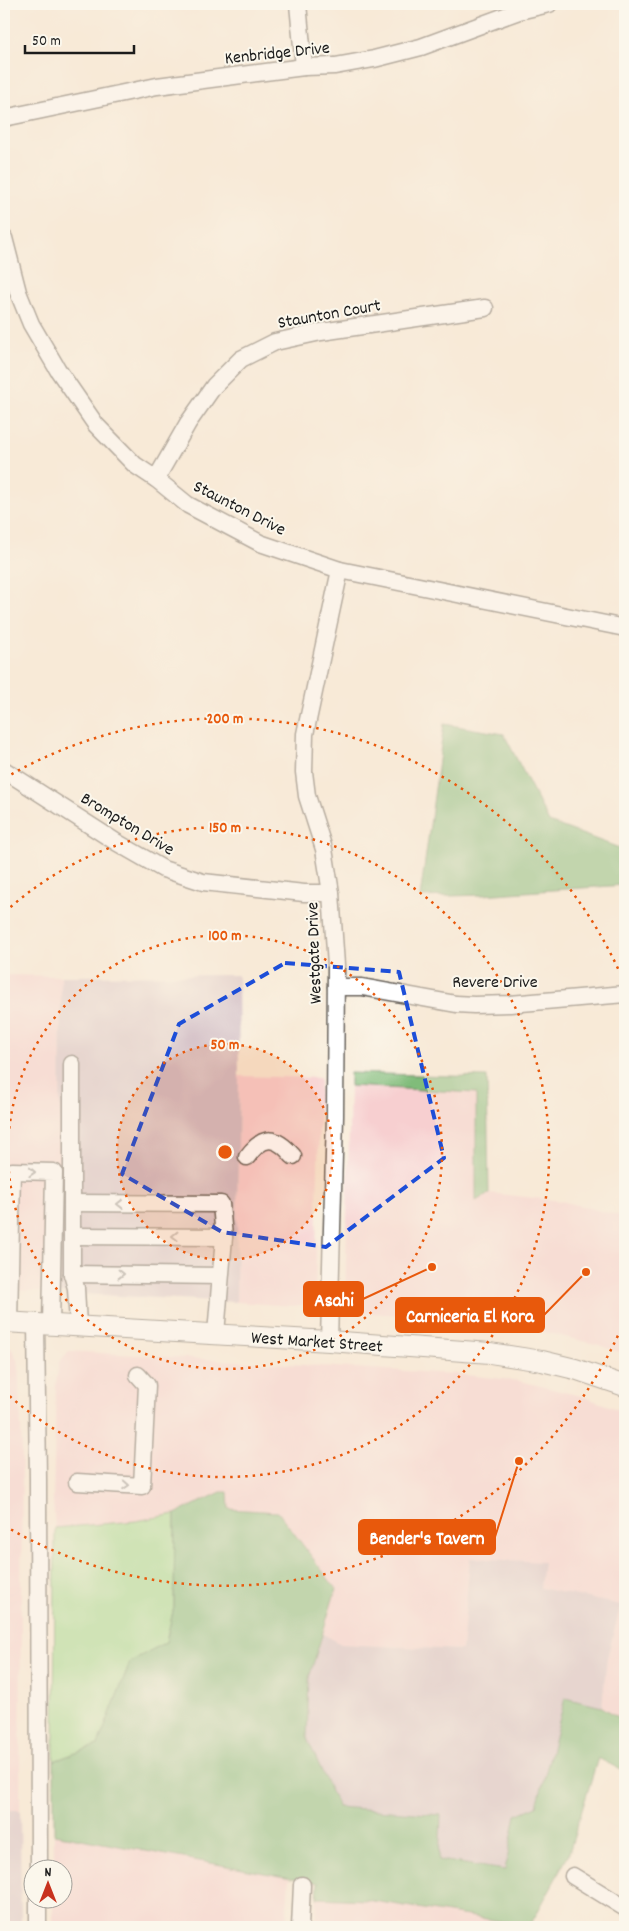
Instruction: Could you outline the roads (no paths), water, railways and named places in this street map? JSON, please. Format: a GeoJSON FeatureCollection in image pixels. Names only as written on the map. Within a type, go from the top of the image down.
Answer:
{"type":"FeatureCollection","features":[{"type":"Feature","properties":{"kind":"main road","name":"West Market Street"},"geometry":{"type":"LineString","coordinates":[[6,1322],[329,1341],[519,1356],[575,1369],[625,1386]]}},
{"type":"Feature","properties":{"kind":"street"},"geometry":{"type":"LineString","coordinates":[[298,4],[304,67]]}},
{"type":"Feature","properties":{"kind":"street","name":"Kenbridge Drive"},"geometry":{"type":"LineString","coordinates":[[4,118],[156,86],[304,67],[335,66],[421,47],[519,11],[549,4]]}},
{"type":"Feature","properties":{"kind":"street","name":"Staunton Drive"},"geometry":{"type":"LineString","coordinates":[[4,238],[18,292],[31,324],[58,370],[96,425],[135,465],[156,479],[188,506],[260,544],[340,570],[625,628]]}},
{"type":"Feature","properties":{"kind":"street","name":"Staunton Court"},"geometry":{"type":"LineString","coordinates":[[156,479],[188,423],[209,394],[241,359],[275,342],[321,332],[485,308]]}},
{"type":"Feature","properties":{"kind":"street","name":"Westgate Drive"},"geometry":{"type":"LineString","coordinates":[[329,1341],[335,1116],[336,965],[331,893],[324,849],[306,796],[304,772],[305,734],[340,570]]}},
{"type":"Feature","properties":{"kind":"street","name":"Brompton Drive"},"geometry":{"type":"LineString","coordinates":[[4,770],[116,842],[163,869],[203,882],[304,893],[331,893]]}},
{"type":"Feature","properties":{"kind":"street","name":"Revere Drive"},"geometry":{"type":"LineString","coordinates":[[336,987],[362,987],[456,1004],[474,1005],[510,1004],[625,994]]}},
{"type":"Feature","properties":{"kind":"street"},"geometry":{"type":"LineString","coordinates":[[72,1064],[72,1274],[76,1288],[78,1326]]}},
{"type":"Feature","properties":{"kind":"street"},"geometry":{"type":"LineString","coordinates":[[247,1157],[255,1146],[262,1141],[269,1140],[285,1146],[293,1156]]}},
{"type":"Feature","properties":{"kind":"street"},"geometry":{"type":"LineString","coordinates":[[6,1322],[12,1171],[54,1172],[44,1324],[38,1480],[38,1858]]}},
{"type":"Feature","properties":{"kind":"street"},"geometry":{"type":"LineString","coordinates":[[72,1203],[221,1204],[224,1237],[216,1334]]}},
{"type":"Feature","properties":{"kind":"street"},"geometry":{"type":"LineString","coordinates":[[72,1236],[224,1237]]}},
{"type":"Feature","properties":{"kind":"street"},"geometry":{"type":"LineString","coordinates":[[72,1274],[220,1276]]}},
{"type":"Feature","properties":{"kind":"street"},"geometry":{"type":"LineString","coordinates":[[78,1482],[142,1486],[147,1385],[138,1375]]}},
{"type":"Feature","properties":{"kind":"street"},"geometry":{"type":"LineString","coordinates":[[573,1876],[625,1908]]}},
{"type":"Feature","properties":{"kind":"street"},"geometry":{"type":"LineString","coordinates":[[300,1927],[302,1885]]}},
{"type":"Feature","properties":{"kind":"street"},"geometry":{"type":"LineString","coordinates":[[38,1908],[38,1927]]}},
{"type":"Feature","properties":{"kind":"place","name":"Asahi"},"geometry":{"type":"Point","coordinates":[432,1267]}},
{"type":"Feature","properties":{"kind":"place","name":"Carniceria El Kora"},"geometry":{"type":"Point","coordinates":[586,1272]}},
{"type":"Feature","properties":{"kind":"place","name":"Bender's Tavern"},"geometry":{"type":"Point","coordinates":[519,1461]}}]}
